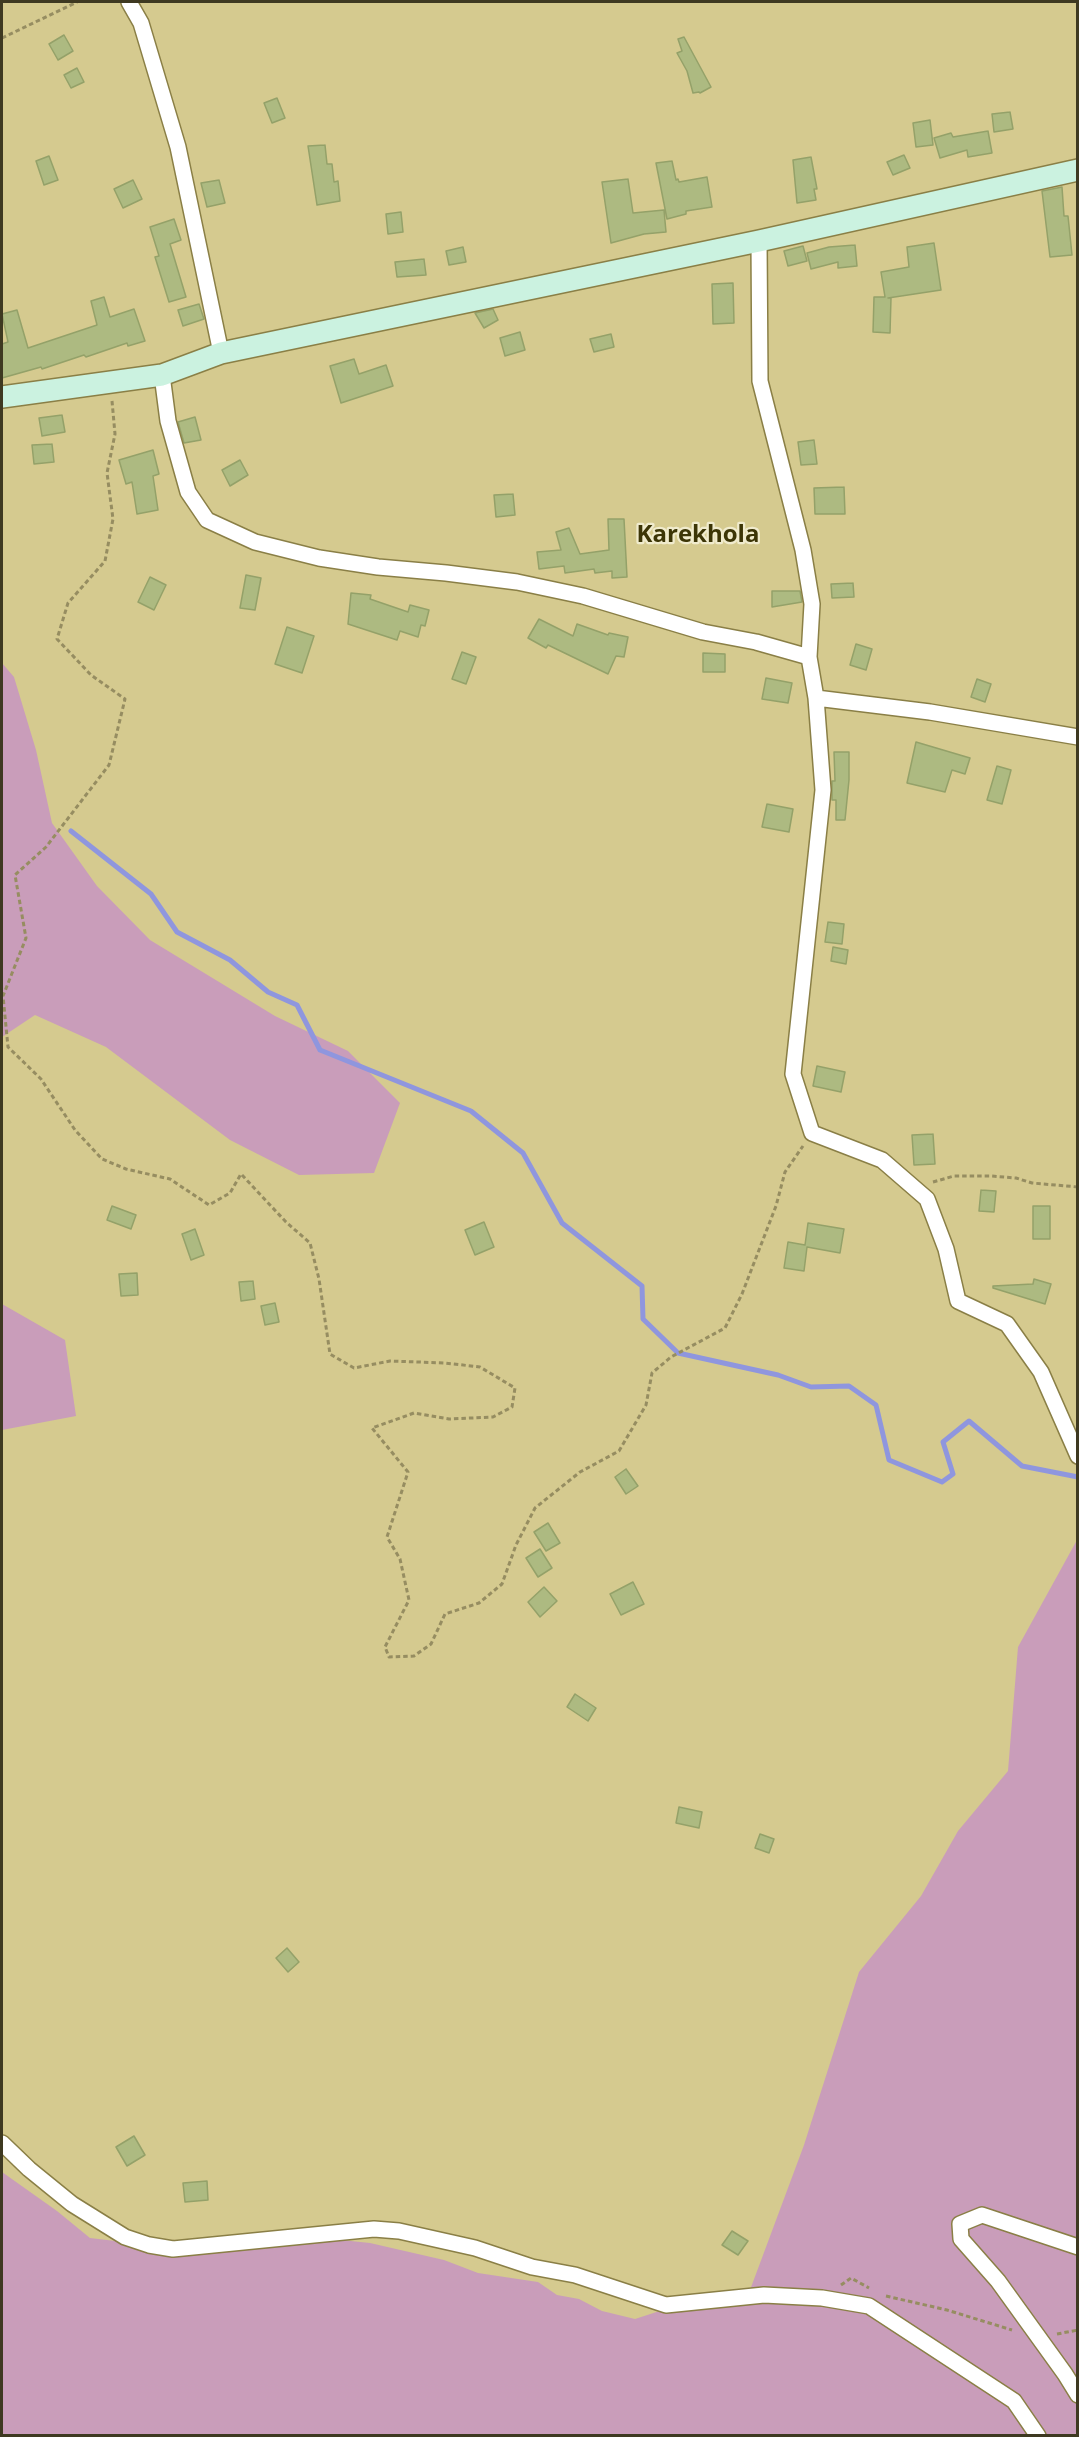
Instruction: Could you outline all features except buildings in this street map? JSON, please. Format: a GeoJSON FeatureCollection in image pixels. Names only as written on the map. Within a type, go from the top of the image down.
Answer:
{"type":"FeatureCollection","features":[{"type":"Feature","properties":{"kind":"street"},"geometry":{"type":"LineString","coordinates":[[129,2],[141,23],[178,147],[221,353]]}},
{"type":"Feature","properties":{"kind":"street"},"geometry":{"type":"LineString","coordinates":[[2,397],[162,375],[221,353],[759,241],[1077,170]]}},
{"type":"Feature","properties":{"kind":"street"},"geometry":{"type":"LineString","coordinates":[[759,241],[760,381],[803,550],[812,604],[809,657],[816,698],[823,790],[794,1074],[812,1132],[882,1160],[927,1199],[946,1250],[958,1301],[1007,1324],[1041,1372],[1076,1455]]}},
{"type":"Feature","properties":{"kind":"street"},"geometry":{"type":"LineString","coordinates":[[162,375],[168,421],[188,492],[207,520],[255,542],[319,558],[517,582],[583,596],[703,632],[756,642],[809,657]]}},
{"type":"Feature","properties":{"kind":"street"},"geometry":{"type":"LineString","coordinates":[[816,698],[930,712],[1077,737]]}},
{"type":"Feature","properties":{"kind":"street"},"geometry":{"type":"LineString","coordinates":[[2,2143],[29,2169],[72,2204],[125,2237],[149,2245],[173,2249],[374,2229],[426,2236],[475,2248],[532,2267],[575,2275],[666,2305],[764,2295],[822,2298],[869,2306],[1014,2401],[1038,2436]]}},
{"type":"Feature","properties":{"kind":"street"},"geometry":{"type":"LineString","coordinates":[[1077,2247],[982,2215],[960,2224],[961,2239],[998,2281],[1039,2337],[1077,2396]]}},
{"type":"Feature","properties":{"kind":"path"},"geometry":{"type":"LineString","coordinates":[[2,38],[77,2]]}},
{"type":"Feature","properties":{"kind":"path"},"geometry":{"type":"LineString","coordinates":[[111,382],[115,434],[107,473],[113,519],[105,561],[68,603],[57,639],[91,675],[125,699],[109,765],[46,847],[15,875],[26,938],[3,996],[8,1047],[41,1079],[75,1130],[102,1159],[126,1169],[170,1179],[209,1205],[230,1194],[241,1174],[286,1222],[310,1243],[319,1279],[330,1354],[354,1368],[390,1361],[480,1367],[515,1388],[512,1407],[493,1417],[449,1419],[414,1413],[372,1428],[408,1472],[387,1538],[400,1559],[409,1600],[386,1647],[389,1657],[414,1656],[431,1644],[445,1614],[479,1603],[502,1584],[516,1545],[535,1508],[580,1472],[619,1451],[645,1405],[652,1373],[671,1356],[725,1328],[742,1294],[776,1206],[785,1172],[812,1132]]}},
{"type":"Feature","properties":{"kind":"path"},"geometry":{"type":"LineString","coordinates":[[919,1191],[941,1179],[966,1175],[1005,1177],[1032,1183],[1077,1187]]}},
{"type":"Feature","properties":{"kind":"path"},"geometry":{"type":"LineString","coordinates":[[822,2298],[851,2278],[870,2289]]}},
{"type":"Feature","properties":{"kind":"path"},"geometry":{"type":"LineString","coordinates":[[879,2294],[947,2310],[990,2325],[1039,2337],[1077,2330]]}},
{"type":"Feature","properties":{"kind":"shaded area"},"geometry":{"type":"Polygon","coordinates":[[[2,663],[14,677],[36,750],[52,823],[97,886],[150,940],[275,1016],[348,1051],[400,1103],[374,1173],[299,1175],[230,1140],[106,1047],[35,1015],[2,1037],[2,663]]]}},
{"type":"Feature","properties":{"kind":"shaded area"},"geometry":{"type":"Polygon","coordinates":[[[2,1304],[65,1340],[76,1416],[2,1430],[2,1304]]]}},
{"type":"Feature","properties":{"kind":"shaded area"},"geometry":{"type":"Polygon","coordinates":[[[1077,1540],[1077,2435],[2,2435],[2,2172],[57,2211],[90,2238],[158,2246],[219,2237],[302,2236],[370,2243],[444,2260],[478,2273],[538,2282],[557,2295],[579,2299],[602,2311],[635,2319],[678,2305],[750,2290],[804,2145],[859,1972],[921,1896],[958,1831],[1008,1771],[1018,1647],[1077,1540]]]}},
{"type":"Feature","properties":{"kind":"waterway"},"geometry":{"type":"LineString","coordinates":[[71,831],[151,894],[177,932],[230,960],[268,992],[297,1005],[320,1050],[471,1111],[523,1153],[562,1223],[642,1286],[643,1319],[678,1353],[778,1375],[811,1387],[849,1386],[876,1405],[889,1460],[942,1482],[953,1474],[943,1442],[969,1421],[1022,1466],[1078,1477]]}},
{"type":"Feature","properties":{"kind":"district","name":"Karekhola"},"geometry":{"type":"Point","coordinates":[698,535]}}]}
